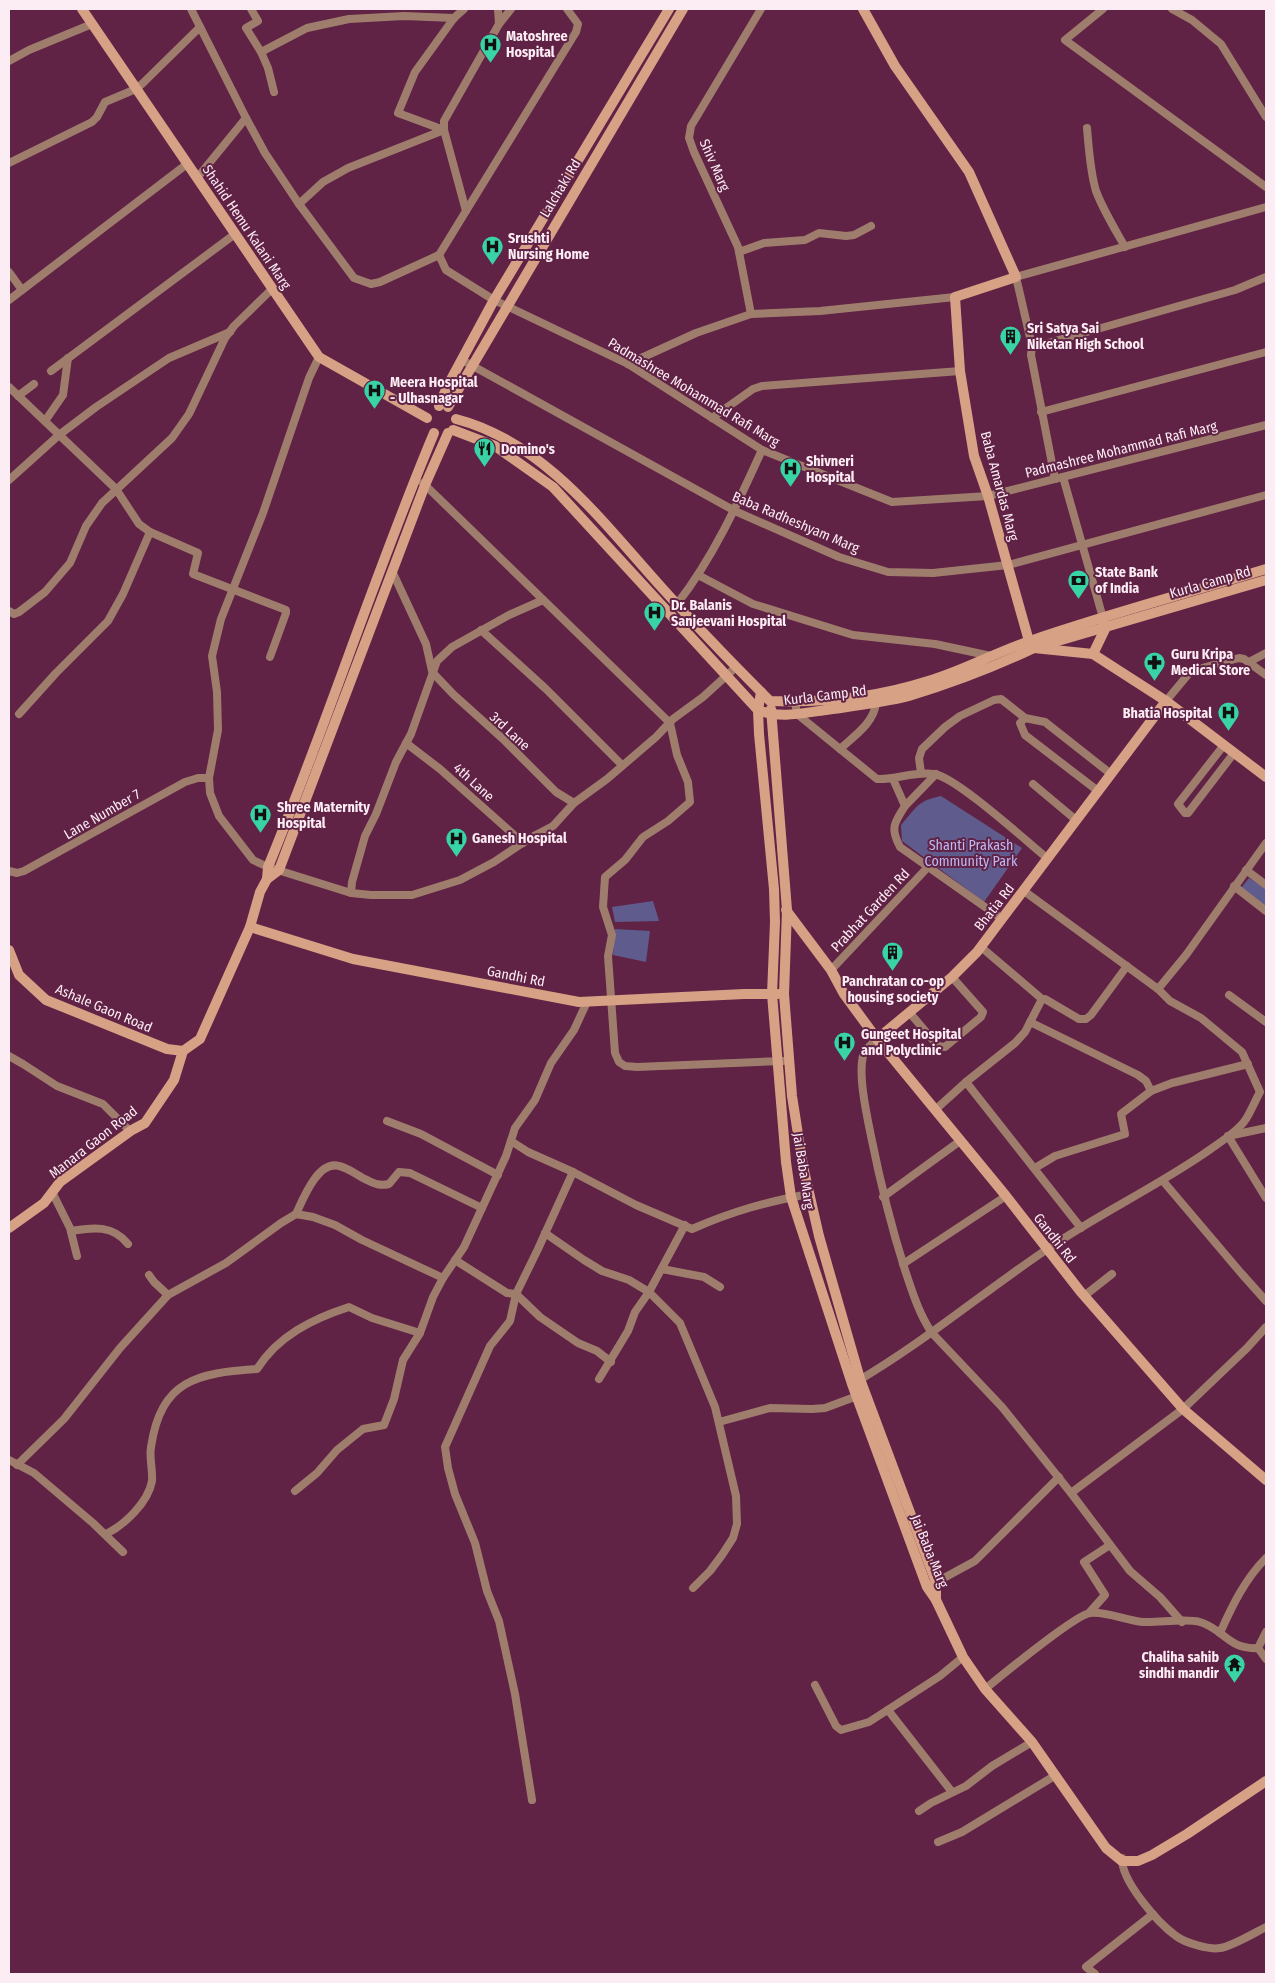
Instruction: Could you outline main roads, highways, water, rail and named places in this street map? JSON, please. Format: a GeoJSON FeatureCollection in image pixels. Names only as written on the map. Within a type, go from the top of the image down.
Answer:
{"type":"FeatureCollection","features":[{"type":"Feature","properties":{"kind":"place","name":"Matoshree Hospital"},"geometry":{"type":"Point","coordinates":[490,63]}},
{"type":"Feature","properties":{"kind":"place","name":"Srushti Nursing Home"},"geometry":{"type":"Point","coordinates":[492,265]}},
{"type":"Feature","properties":{"kind":"place","name":"Sri Satya Sai Niketan High School"},"geometry":{"type":"Point","coordinates":[1011,355]}},
{"type":"Feature","properties":{"kind":"place","name":"Meera Hospital - Ulhasnagar"},"geometry":{"type":"Point","coordinates":[374,409]}},
{"type":"Feature","properties":{"kind":"place","name":"Domino's"},"geometry":{"type":"Point","coordinates":[485,468]}},
{"type":"Feature","properties":{"kind":"place","name":"Shivneri Hospital"},"geometry":{"type":"Point","coordinates":[790,488]}},
{"type":"Feature","properties":{"kind":"place","name":"State Bank of India"},"geometry":{"type":"Point","coordinates":[1079,599]}},
{"type":"Feature","properties":{"kind":"place","name":"Dr. Balanis Sanjeevani Hospital"},"geometry":{"type":"Point","coordinates":[655,632]}},
{"type":"Feature","properties":{"kind":"place","name":"Guru Kripa Medical Store"},"geometry":{"type":"Point","coordinates":[1155,681]}},
{"type":"Feature","properties":{"kind":"place","name":"Bhatia Hospital"},"geometry":{"type":"Point","coordinates":[1228,732]}},
{"type":"Feature","properties":{"kind":"place","name":"Shree Maternity Hospital"},"geometry":{"type":"Point","coordinates":[261,834]}},
{"type":"Feature","properties":{"kind":"place","name":"Ganesh Hospital"},"geometry":{"type":"Point","coordinates":[456,857]}},
{"type":"Feature","properties":{"kind":"place","name":"Panchratan co-op housing society"},"geometry":{"type":"Point","coordinates":[893,972]}},
{"type":"Feature","properties":{"kind":"place","name":"Gungeet Hospital and Polyclinic"},"geometry":{"type":"Point","coordinates":[845,1061]}},
{"type":"Feature","properties":{"kind":"place","name":"Chaliha sahib sindhi mandir"},"geometry":{"type":"Point","coordinates":[1235,1684]}},
{"type":"Feature","properties":{"kind":"park label","name":"Shanti Prakash Community Park"},"geometry":{"type":"Point","coordinates":[971,854]}}]}
